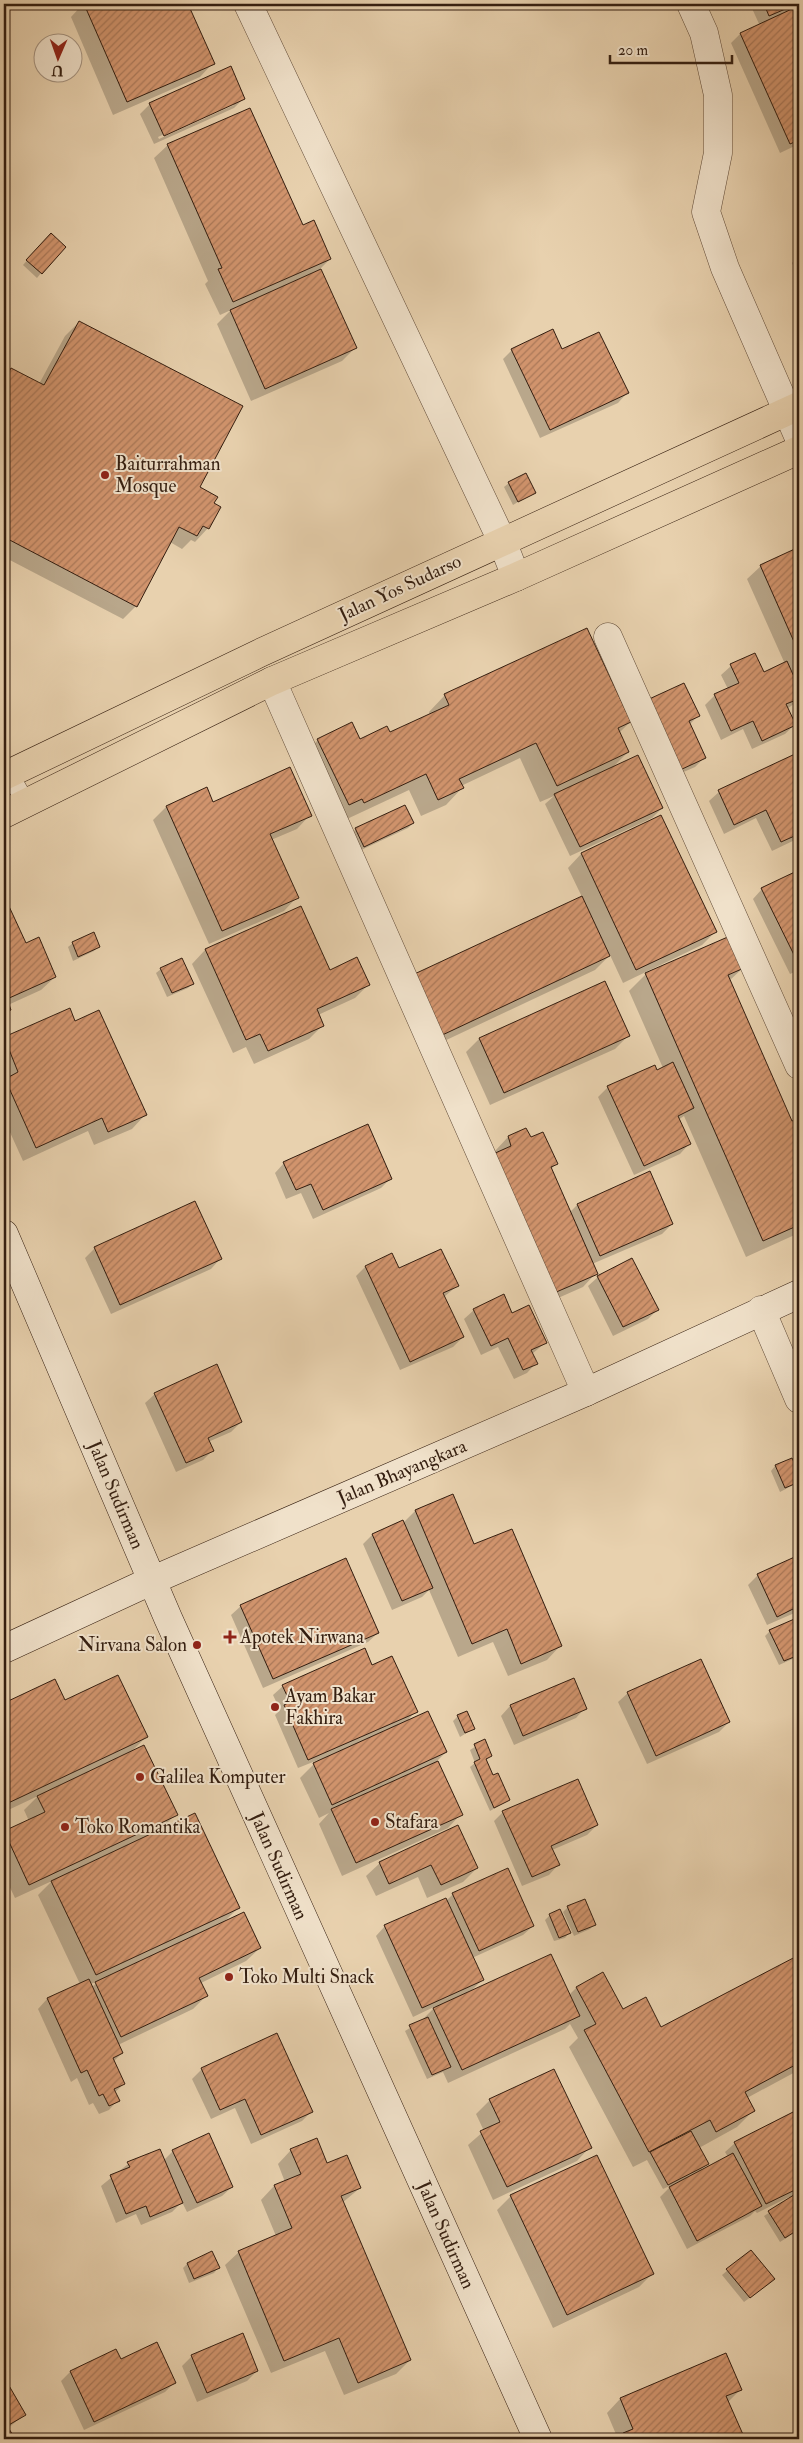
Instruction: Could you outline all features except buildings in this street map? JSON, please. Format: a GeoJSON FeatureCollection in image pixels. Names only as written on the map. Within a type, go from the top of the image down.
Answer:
{"type":"FeatureCollection","features":[{"type":"Feature","properties":{"kind":"highway","name":"Jalan Yos Sudarso"},"geometry":{"type":"LineString","coordinates":[[5,772],[502,541],[793,409]]}},
{"type":"Feature","properties":{"kind":"highway","name":"Jalan Yos Sudarso"},"geometry":{"type":"LineString","coordinates":[[15,809],[272,681],[516,577],[799,450]]}},
{"type":"Feature","properties":{"kind":"street"},"geometry":{"type":"LineString","coordinates":[[248,4],[502,541],[516,577]]}},
{"type":"Feature","properties":{"kind":"street"},"geometry":{"type":"LineString","coordinates":[[691,4],[704,33],[718,95],[718,153],[706,212],[725,268],[793,409],[799,438]]}},
{"type":"Feature","properties":{"kind":"street"},"geometry":{"type":"LineString","coordinates":[[608,637],[799,1065]]}},
{"type":"Feature","properties":{"kind":"street"},"geometry":{"type":"LineString","coordinates":[[272,681],[586,1392]]}},
{"type":"Feature","properties":{"kind":"street","name":"Jalan Sudirman"},"geometry":{"type":"LineString","coordinates":[[4,1234],[168,1618],[538,2439]]}},
{"type":"Feature","properties":{"kind":"street","name":"Jalan Bhayangkara"},"geometry":{"type":"LineString","coordinates":[[4,1649],[153,1580],[586,1392],[799,1294]]}},
{"type":"Feature","properties":{"kind":"street"},"geometry":{"type":"LineString","coordinates":[[761,1310],[799,1399]]}},
{"type":"Feature","properties":{"kind":"lane"},"geometry":{"type":"LineString","coordinates":[[5,772],[15,809]]}},
{"type":"Feature","properties":{"kind":"place","name":"Baiturrahman Mosque"},"geometry":{"type":"Point","coordinates":[105,475]}},
{"type":"Feature","properties":{"kind":"place","name":"Apotek Nirwana"},"geometry":{"type":"Point","coordinates":[230,1637]}},
{"type":"Feature","properties":{"kind":"place","name":"Nirvana Salon"},"geometry":{"type":"Point","coordinates":[197,1645]}},
{"type":"Feature","properties":{"kind":"place","name":"Ayam Bakar Fakhira"},"geometry":{"type":"Point","coordinates":[275,1707]}},
{"type":"Feature","properties":{"kind":"place","name":"Galilea Komputer"},"geometry":{"type":"Point","coordinates":[140,1777]}},
{"type":"Feature","properties":{"kind":"place","name":"Stafara"},"geometry":{"type":"Point","coordinates":[375,1822]}},
{"type":"Feature","properties":{"kind":"place","name":"Toko Romantika"},"geometry":{"type":"Point","coordinates":[65,1827]}},
{"type":"Feature","properties":{"kind":"place","name":"Toko Multi Snack"},"geometry":{"type":"Point","coordinates":[229,1977]}}]}
